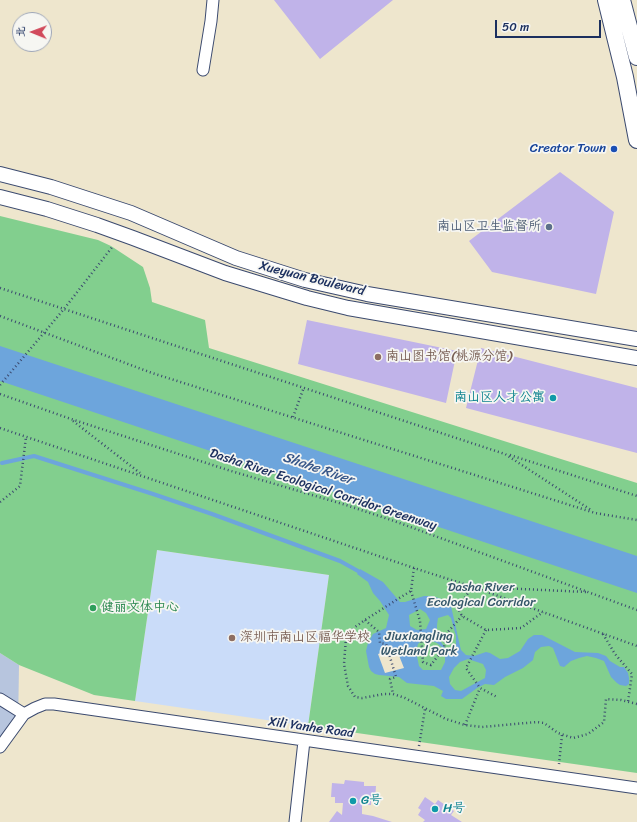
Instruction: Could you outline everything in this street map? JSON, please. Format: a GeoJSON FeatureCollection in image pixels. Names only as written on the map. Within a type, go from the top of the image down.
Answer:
{"type":"FeatureCollection","features":[{"type":"Feature","properties":{"kind":"main road"},"geometry":{"type":"LineString","coordinates":[[606,0],[625,77],[637,140]]}},
{"type":"Feature","properties":{"kind":"main road"},"geometry":{"type":"LineString","coordinates":[[622,0],[637,57]]}},
{"type":"Feature","properties":{"kind":"street"},"geometry":{"type":"LineString","coordinates":[[203,70],[211,21],[212,0]]}},
{"type":"Feature","properties":{"kind":"street","name":"Xueyuan Boulevard"},"geometry":{"type":"LineString","coordinates":[[0,174],[51,187],[132,213],[236,258],[311,282],[375,295],[637,339]]}},
{"type":"Feature","properties":{"kind":"street","name":"Xueyuan Boulevard"},"geometry":{"type":"LineString","coordinates":[[0,197],[91,223],[225,274],[306,298],[348,308],[637,358]]}},
{"type":"Feature","properties":{"kind":"street"},"geometry":{"type":"LineString","coordinates":[[0,699],[24,714]]}},
{"type":"Feature","properties":{"kind":"street","name":"Xili Yanhe Road"},"geometry":{"type":"LineString","coordinates":[[0,747],[24,714],[45,704],[54,704],[637,788]]}},
{"type":"Feature","properties":{"kind":"street"},"geometry":{"type":"LineString","coordinates":[[295,822],[304,741]]}},
{"type":"Feature","properties":{"kind":"path"},"geometry":{"type":"LineString","coordinates":[[0,385],[64,309],[111,246]]}},
{"type":"Feature","properties":{"kind":"path"},"geometry":{"type":"LineString","coordinates":[[0,288],[637,496]]}},
{"type":"Feature","properties":{"kind":"path"},"geometry":{"type":"LineString","coordinates":[[0,316],[152,373],[595,513],[637,520]]}},
{"type":"Feature","properties":{"kind":"path"},"geometry":{"type":"LineString","coordinates":[[293,417],[304,387]]}},
{"type":"Feature","properties":{"kind":"path","name":"Dasha River Ecological Corridor Greenway"},"geometry":{"type":"LineString","coordinates":[[0,394],[71,419],[231,471],[387,519],[637,610]]}},
{"type":"Feature","properties":{"kind":"path"},"geometry":{"type":"LineString","coordinates":[[71,419],[142,475]]}},
{"type":"Feature","properties":{"kind":"path"},"geometry":{"type":"LineString","coordinates":[[0,428],[472,587],[589,592]]}},
{"type":"Feature","properties":{"kind":"path"},"geometry":{"type":"LineString","coordinates":[[0,502],[20,486],[26,436]]}},
{"type":"Feature","properties":{"kind":"path"},"geometry":{"type":"LineString","coordinates":[[506,454],[595,513]]}},
{"type":"Feature","properties":{"kind":"path"},"geometry":{"type":"LineString","coordinates":[[414,568],[411,592],[420,621],[423,662],[431,665],[444,648],[446,634],[462,616]]}},
{"type":"Feature","properties":{"kind":"path"},"geometry":{"type":"LineString","coordinates":[[472,587],[458,608],[462,616],[486,630],[520,628],[543,612]]}},
{"type":"Feature","properties":{"kind":"path"},"geometry":{"type":"LineString","coordinates":[[479,588],[637,646]]}},
{"type":"Feature","properties":{"kind":"path"},"geometry":{"type":"LineString","coordinates":[[411,592],[401,596],[355,627],[346,638],[344,664],[348,686],[355,697],[362,698],[393,694],[405,698],[446,719],[465,725],[482,727],[537,722],[544,723],[562,735],[573,738],[588,734],[604,722],[606,699],[637,704]]}},
{"type":"Feature","properties":{"kind":"path"},"geometry":{"type":"LineString","coordinates":[[365,620],[379,632],[380,643],[386,644],[396,676],[390,679],[393,694]]}},
{"type":"Feature","properties":{"kind":"path"},"geometry":{"type":"LineString","coordinates":[[486,630],[466,668],[480,688],[497,697]]}},
{"type":"Feature","properties":{"kind":"path"},"geometry":{"type":"LineString","coordinates":[[602,634],[615,654],[632,674],[628,702]]}},
{"type":"Feature","properties":{"kind":"path"},"geometry":{"type":"LineString","coordinates":[[465,725],[480,688]]}},
{"type":"Feature","properties":{"kind":"path"},"geometry":{"type":"LineString","coordinates":[[417,757],[425,709]]}},
{"type":"Feature","properties":{"kind":"path"},"geometry":{"type":"LineString","coordinates":[[557,776],[562,735]]}},
{"type":"Feature","properties":{"kind":"shaded area","name":"深圳市南山区福华学校"},"geometry":{"type":"Polygon","coordinates":[[[157,550],[329,575],[308,726],[135,701],[157,550]]]}},
{"type":"Feature","properties":{"kind":"shaded area"},"geometry":{"type":"Polygon","coordinates":[[[0,653],[19,665],[18,730],[0,747],[0,653]]]}},
{"type":"Feature","properties":{"kind":"green space","name":"Dasha River Ecological Corridor"},"geometry":{"type":"Polygon","coordinates":[[[0,216],[98,240],[111,246],[143,267],[150,288],[152,302],[205,320],[209,348],[637,483],[637,773],[308,726],[329,575],[157,550],[135,701],[94,695],[19,665],[0,653],[0,216]]]}},
{"type":"Feature","properties":{"kind":"water","name":"Shahe River"},"geometry":{"type":"Polygon","coordinates":[[[0,346],[637,556],[637,593],[0,381],[0,346]]]}},
{"type":"Feature","properties":{"kind":"water"},"geometry":{"type":"Polygon","coordinates":[[[360,569],[383,582],[400,602],[405,602],[424,596],[432,596],[445,600],[451,606],[461,650],[466,655],[474,656],[486,652],[500,659],[508,658],[520,651],[528,639],[534,635],[542,635],[575,652],[598,653],[606,656],[610,661],[620,667],[624,667],[628,673],[629,684],[626,686],[617,683],[611,677],[604,661],[596,658],[587,656],[571,661],[564,667],[560,666],[553,648],[549,646],[541,647],[535,652],[533,660],[523,668],[505,677],[494,685],[485,684],[477,688],[462,699],[446,699],[441,696],[443,691],[434,686],[407,683],[399,677],[375,674],[369,667],[366,651],[373,634],[386,628],[389,615],[373,593],[368,582],[357,574],[360,569]],[[420,609],[409,615],[410,626],[417,630],[426,629],[430,620],[426,613],[420,609]],[[448,615],[438,618],[437,636],[445,648],[454,650],[456,645],[456,636],[451,618],[448,615]],[[422,640],[418,644],[416,651],[419,666],[423,670],[441,670],[445,662],[443,648],[430,640],[422,640]],[[468,659],[460,662],[454,668],[449,677],[450,684],[455,690],[461,691],[485,678],[486,670],[483,664],[468,659]]]}},
{"type":"Feature","properties":{"kind":"pier"},"geometry":{"type":"Polygon","coordinates":[[[396,648],[404,668],[385,673],[378,654],[396,648]]]}},
{"type":"Feature","properties":{"kind":"building"},"geometry":{"type":"Polygon","coordinates":[[[274,0],[393,0],[320,59],[274,0]]]}},
{"type":"Feature","properties":{"kind":"building","name":"南山区卫生监督所"},"geometry":{"type":"Polygon","coordinates":[[[560,172],[614,212],[596,294],[492,272],[469,241],[560,172]]]}},
{"type":"Feature","properties":{"kind":"building","name":"南山图书馆(桃源分馆)"},"geometry":{"type":"Polygon","coordinates":[[[307,320],[457,351],[446,403],[298,364],[307,320]]]}},
{"type":"Feature","properties":{"kind":"building","name":"南山区人才公寓"},"geometry":{"type":"Polygon","coordinates":[[[481,348],[637,388],[637,453],[466,408],[481,348]]]}},
{"type":"Feature","properties":{"kind":"building","name":"G号"},"geometry":{"type":"Polygon","coordinates":[[[345,780],[364,782],[364,786],[376,786],[375,800],[371,799],[371,805],[362,805],[362,814],[392,822],[329,822],[337,811],[342,815],[343,803],[335,803],[335,797],[331,797],[332,783],[344,784],[345,780]]]}},
{"type":"Feature","properties":{"kind":"building","name":"H号"},"geometry":{"type":"Polygon","coordinates":[[[425,797],[435,804],[438,800],[454,811],[451,815],[462,822],[423,822],[425,820],[418,815],[421,810],[418,808],[425,797]]]}},
{"type":"Feature","properties":{"kind":"waterway"},"geometry":{"type":"LineString","coordinates":[[2,463],[34,456],[212,514],[340,561],[358,571]]}},
{"type":"Feature","properties":{"kind":"place","name":"Creator Town"},"geometry":{"type":"Point","coordinates":[614,149]}},
{"type":"Feature","properties":{"kind":"place","name":"南山区卫生监督所"},"geometry":{"type":"Point","coordinates":[549,227]}},
{"type":"Feature","properties":{"kind":"place","name":"南山图书馆(桃源分馆)"},"geometry":{"type":"Point","coordinates":[378,357]}},
{"type":"Feature","properties":{"kind":"place","name":"南山区人才公寓"},"geometry":{"type":"Point","coordinates":[553,398]}},
{"type":"Feature","properties":{"kind":"place","name":"健丽文体中心"},"geometry":{"type":"Point","coordinates":[93,608]}},
{"type":"Feature","properties":{"kind":"place","name":"深圳市南山区福华学校"},"geometry":{"type":"Point","coordinates":[232,638]}},
{"type":"Feature","properties":{"kind":"place","name":"G号"},"geometry":{"type":"Point","coordinates":[353,801]}},
{"type":"Feature","properties":{"kind":"place","name":"H号"},"geometry":{"type":"Point","coordinates":[435,809]}},
{"type":"Feature","properties":{"kind":"park label","name":"Jiuxiangling Wetland Park"},"geometry":{"type":"Point","coordinates":[419,644]}}]}
